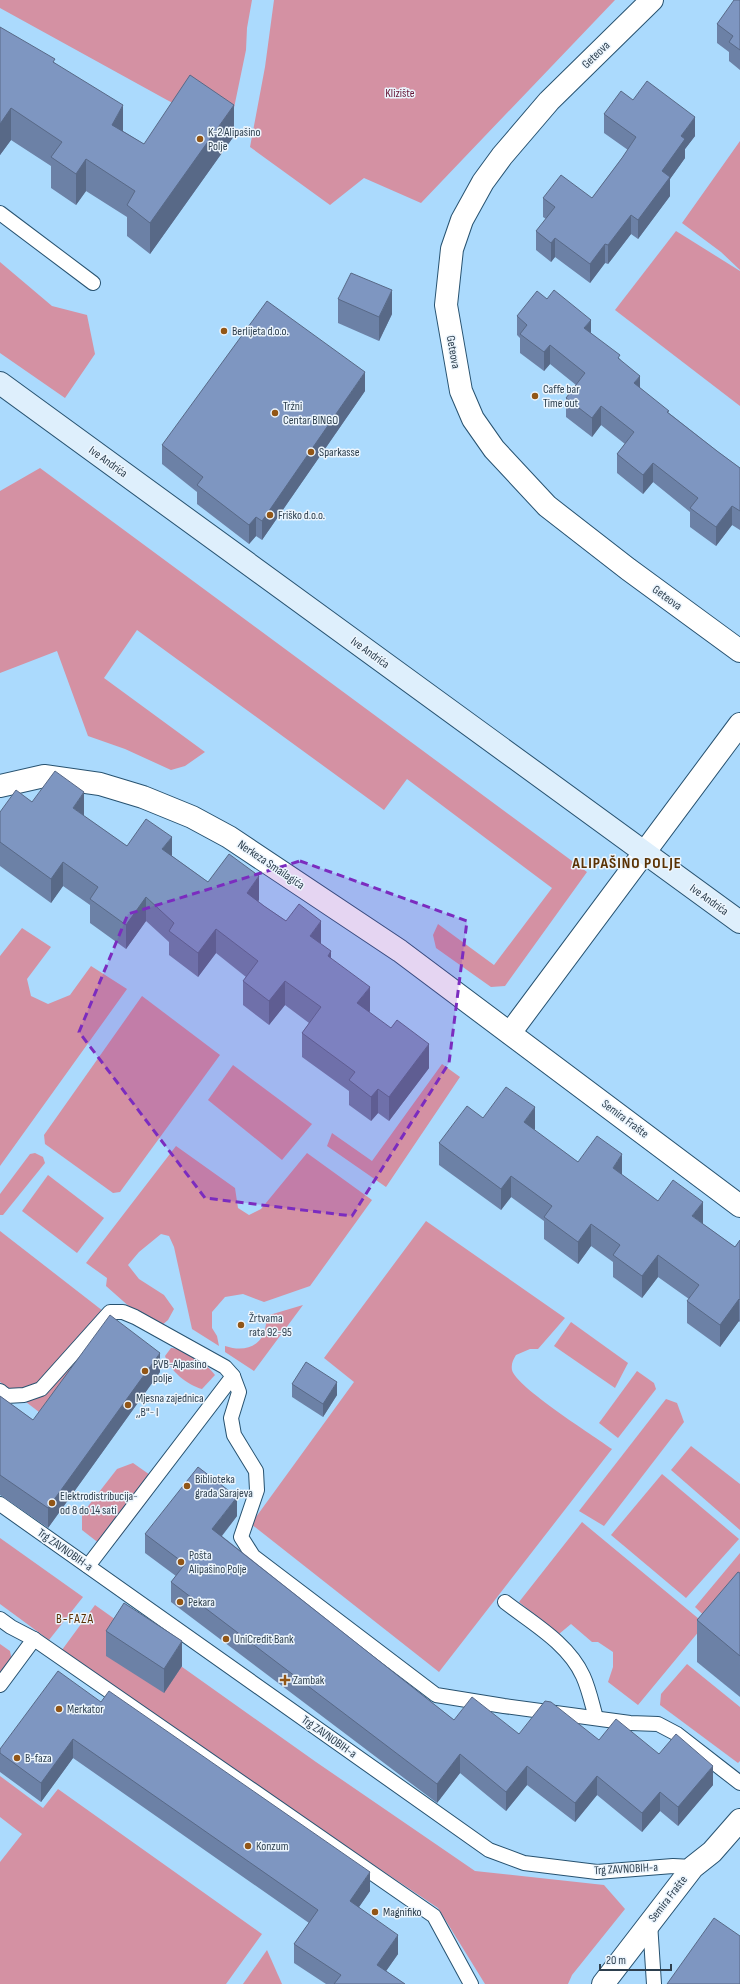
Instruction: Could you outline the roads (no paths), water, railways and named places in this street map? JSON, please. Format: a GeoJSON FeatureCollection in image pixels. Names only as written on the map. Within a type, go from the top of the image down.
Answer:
{"type":"FeatureCollection","features":[{"type":"Feature","properties":{"kind":"main road","name":"Ive Andrića"},"geometry":{"type":"LineString","coordinates":[[0,383],[740,922]]}},
{"type":"Feature","properties":{"kind":"street","name":"Geteova"},"geometry":{"type":"LineString","coordinates":[[652,0],[549,101],[502,156],[483,182],[462,220],[452,249],[446,305],[461,391],[473,419],[494,449],[547,506],[641,579],[740,651]]}},
{"type":"Feature","properties":{"kind":"street"},"geometry":{"type":"LineString","coordinates":[[510,1033],[740,724]]}},
{"type":"Feature","properties":{"kind":"street","name":"Nerkeza Smailagića"},"geometry":{"type":"LineString","coordinates":[[0,786],[44,776],[100,784],[143,797],[192,817],[229,837],[400,951],[510,1033]]}},
{"type":"Feature","properties":{"kind":"street","name":"Semira Frašte"},"geometry":{"type":"LineString","coordinates":[[510,1033],[740,1206]]}},
{"type":"Feature","properties":{"kind":"street","name":"Semira Frašte"},"geometry":{"type":"LineString","coordinates":[[603,1984],[693,1867],[712,1852],[740,1820]]}},
{"type":"Feature","properties":{"kind":"lane"},"geometry":{"type":"LineString","coordinates":[[0,213],[93,283]]}},
{"type":"Feature","properties":{"kind":"lane"},"geometry":{"type":"LineString","coordinates":[[0,1391],[6,1396],[24,1395],[41,1389],[99,1321],[110,1312],[123,1312],[135,1317],[225,1367],[233,1376],[239,1392],[231,1418],[234,1435],[256,1471],[257,1490],[241,1537],[253,1556],[436,1695],[630,1723],[658,1724],[677,1734],[740,1783]]}},
{"type":"Feature","properties":{"kind":"lane"},"geometry":{"type":"LineString","coordinates":[[88,1566],[233,1376]]}},
{"type":"Feature","properties":{"kind":"lane","name":"Trg ZAVNOBIH-a"},"geometry":{"type":"LineString","coordinates":[[0,1504],[489,1850],[524,1863],[597,1872],[673,1866],[693,1867]]}},
{"type":"Feature","properties":{"kind":"lane"},"geometry":{"type":"LineString","coordinates":[[505,1602],[555,1641],[572,1658],[584,1677],[596,1718]]}},
{"type":"Feature","properties":{"kind":"lane"},"geometry":{"type":"LineString","coordinates":[[0,1619],[11,1627],[34,1639],[434,1916],[471,1984]]}},
{"type":"Feature","properties":{"kind":"lane"},"geometry":{"type":"LineString","coordinates":[[0,1685],[34,1639]]}},
{"type":"Feature","properties":{"kind":"lane"},"geometry":{"type":"LineString","coordinates":[[650,1923],[654,1984]]}},
{"type":"Feature","properties":{"kind":"place","name":"K-2 Alipašino Polje"},"geometry":{"type":"Point","coordinates":[200,139]}},
{"type":"Feature","properties":{"kind":"place","name":"Berlijeta d.o.o."},"geometry":{"type":"Point","coordinates":[224,331]}},
{"type":"Feature","properties":{"kind":"place","name":"Caffe bar Time out"},"geometry":{"type":"Point","coordinates":[535,396]}},
{"type":"Feature","properties":{"kind":"place","name":"Tržni Centar BINGO"},"geometry":{"type":"Point","coordinates":[275,413]}},
{"type":"Feature","properties":{"kind":"place","name":"Sparkasse"},"geometry":{"type":"Point","coordinates":[311,452]}},
{"type":"Feature","properties":{"kind":"place","name":"Friško d.o.o."},"geometry":{"type":"Point","coordinates":[270,515]}},
{"type":"Feature","properties":{"kind":"place","name":"Žrtvama rata 92-95"},"geometry":{"type":"Point","coordinates":[241,1325]}},
{"type":"Feature","properties":{"kind":"place","name":"PVB-Alpasino polje"},"geometry":{"type":"Point","coordinates":[145,1371]}},
{"type":"Feature","properties":{"kind":"place","name":"Mjesna zajednica ,,B''- I"},"geometry":{"type":"Point","coordinates":[128,1405]}},
{"type":"Feature","properties":{"kind":"place","name":"Biblioteka grada Sarajeva"},"geometry":{"type":"Point","coordinates":[187,1486]}},
{"type":"Feature","properties":{"kind":"place","name":"Elektrodistribucija- od 8 do 14 sati"},"geometry":{"type":"Point","coordinates":[52,1503]}},
{"type":"Feature","properties":{"kind":"place","name":"Pošta Alipašino Polje"},"geometry":{"type":"Point","coordinates":[181,1562]}},
{"type":"Feature","properties":{"kind":"place","name":"Pekara"},"geometry":{"type":"Point","coordinates":[180,1602]}},
{"type":"Feature","properties":{"kind":"place","name":"UniCredit Bank"},"geometry":{"type":"Point","coordinates":[226,1639]}},
{"type":"Feature","properties":{"kind":"place","name":"Zambak"},"geometry":{"type":"Point","coordinates":[285,1680]}},
{"type":"Feature","properties":{"kind":"place","name":"Merkator"},"geometry":{"type":"Point","coordinates":[59,1709]}},
{"type":"Feature","properties":{"kind":"place","name":"B-faza"},"geometry":{"type":"Point","coordinates":[17,1758]}},
{"type":"Feature","properties":{"kind":"place","name":"Konzum"},"geometry":{"type":"Point","coordinates":[248,1846]}},
{"type":"Feature","properties":{"kind":"place","name":"Magnifiko"},"geometry":{"type":"Point","coordinates":[375,1912]}},
{"type":"Feature","properties":{"kind":"district","name":"ALIPAŠINO POLJE"},"geometry":{"type":"Point","coordinates":[627,863]}},
{"type":"Feature","properties":{"kind":"district","name":"B-FAZA"},"geometry":{"type":"Point","coordinates":[75,1619]}},
{"type":"Feature","properties":{"kind":"park label","name":"Klizište"},"geometry":{"type":"Point","coordinates":[400,93]}}]}
